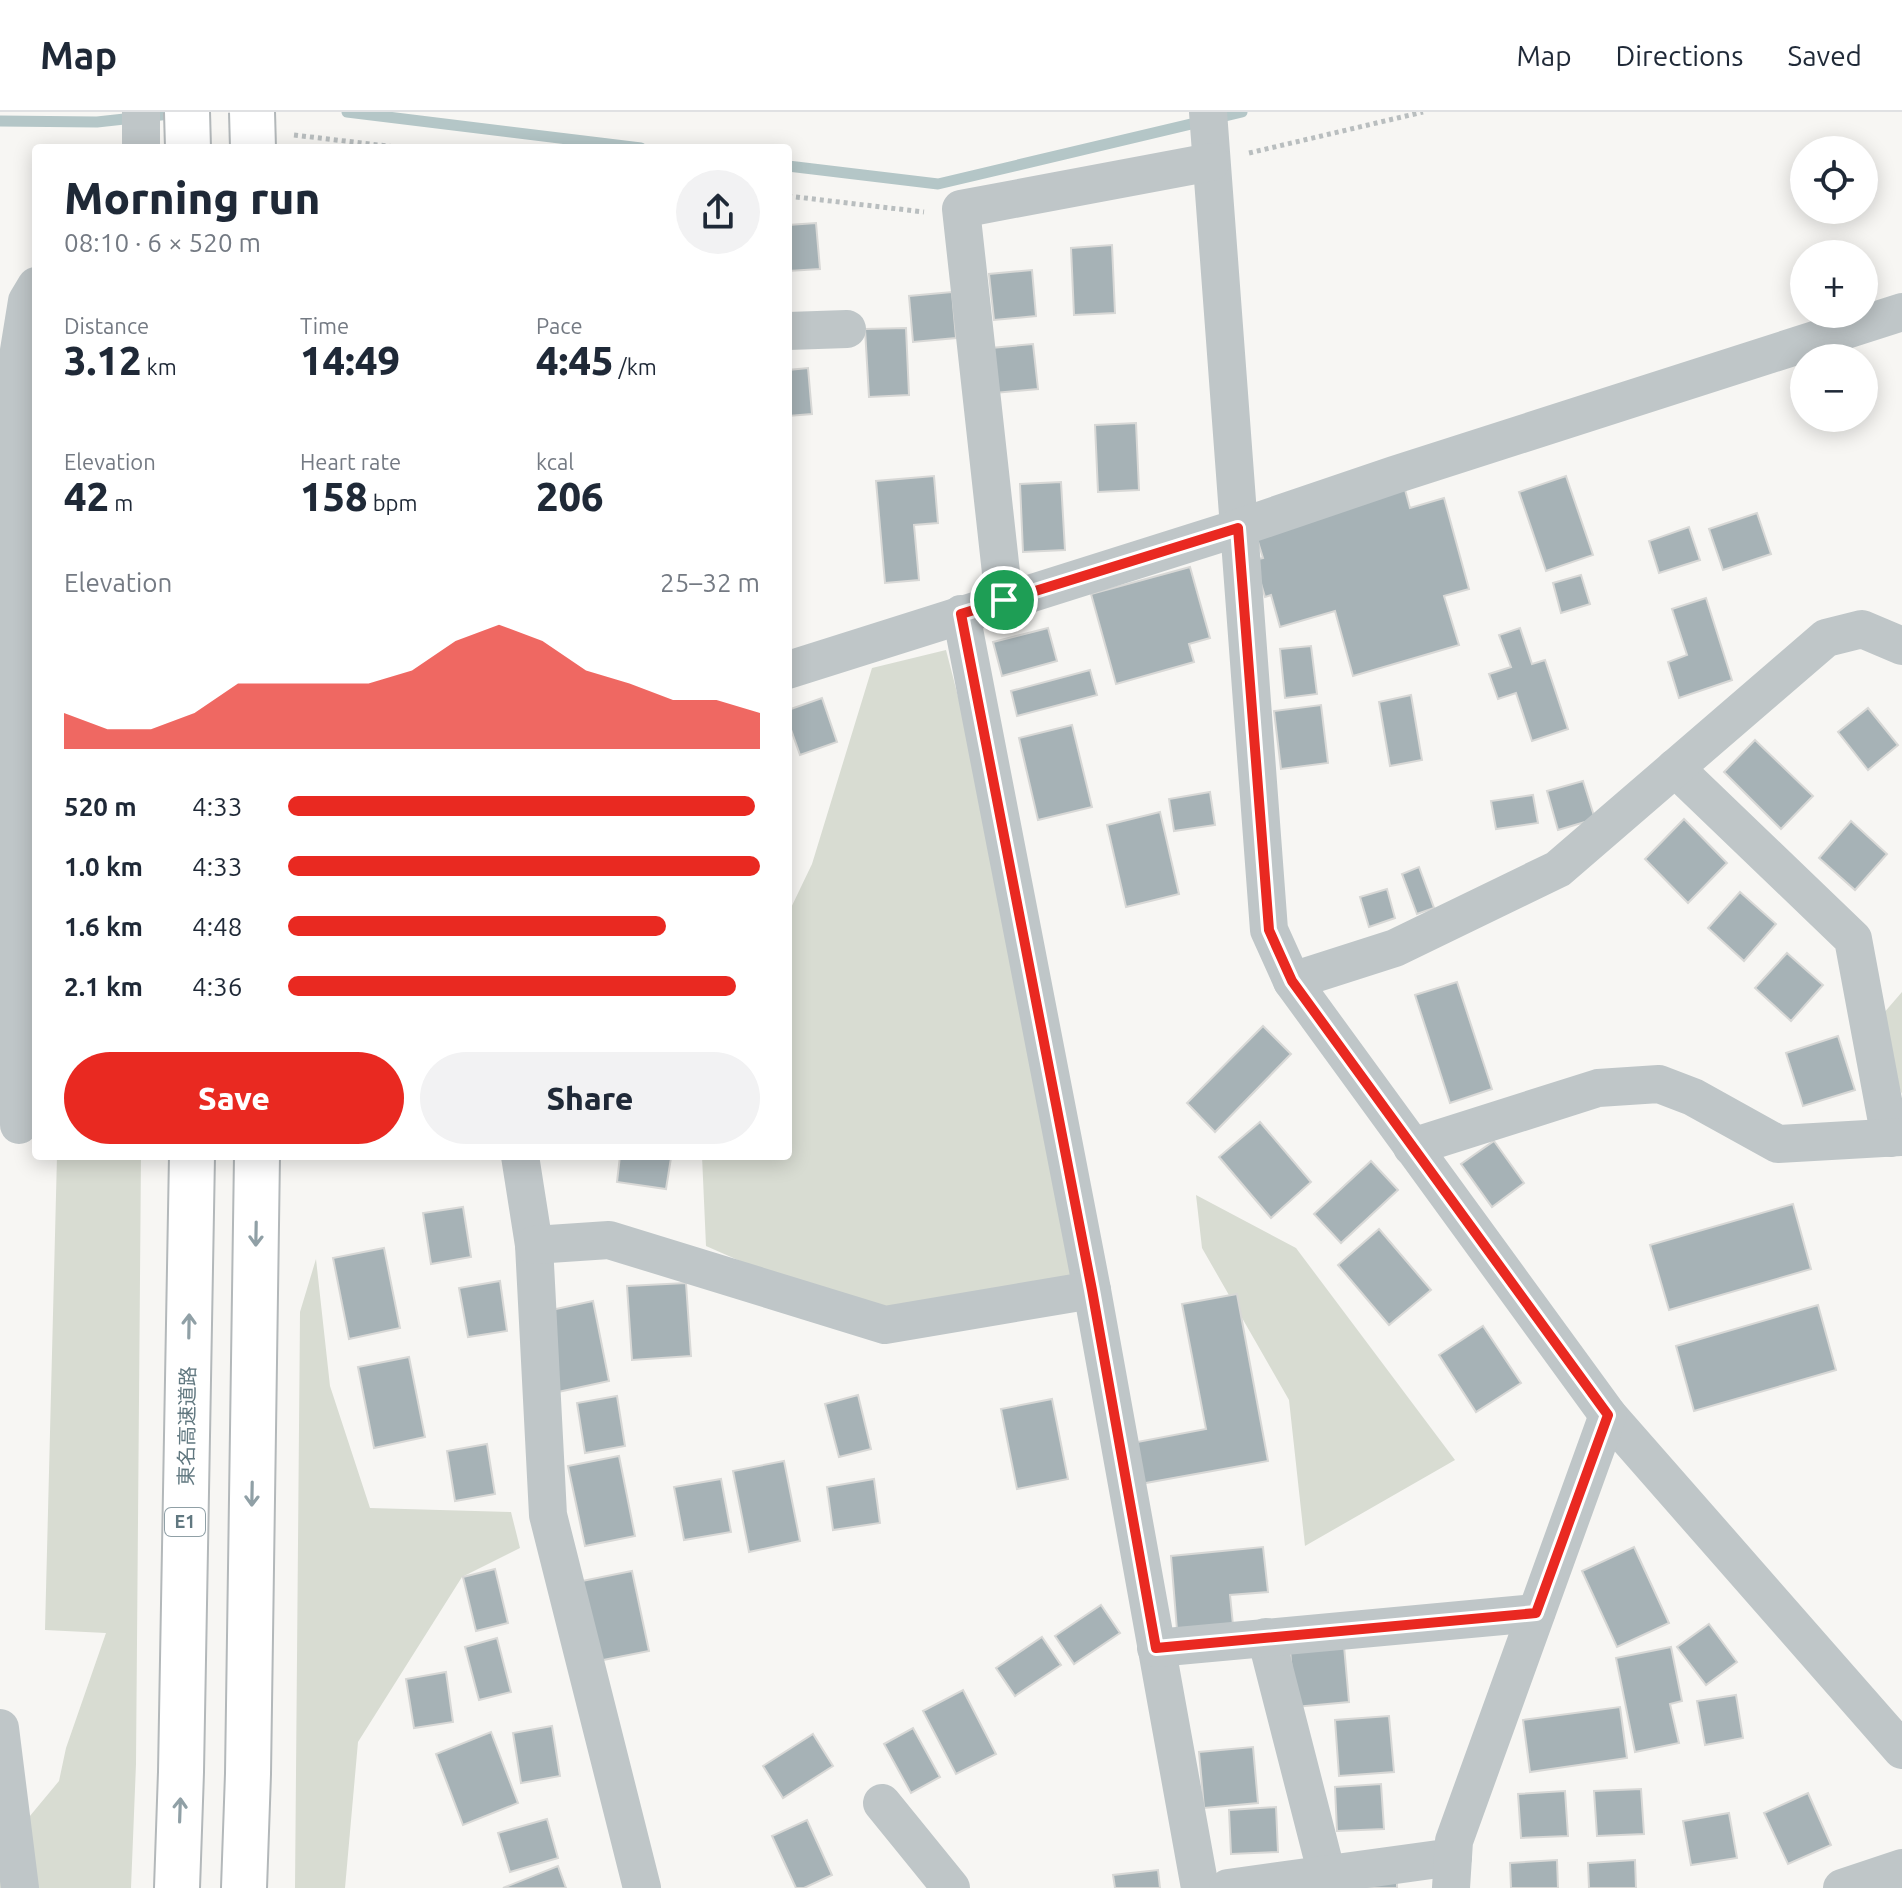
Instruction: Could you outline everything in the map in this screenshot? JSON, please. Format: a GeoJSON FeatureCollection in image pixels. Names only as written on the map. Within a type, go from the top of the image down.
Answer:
{"type":"FeatureCollection","features":[{"type":"Feature","properties":{"kind":"highway"},"geometry":{"type":"LineString","coordinates":[[187,112],[188,144]]}},
{"type":"Feature","properties":{"kind":"highway"},"geometry":{"type":"LineString","coordinates":[[252,112],[253,144]]}},
{"type":"Feature","properties":{"kind":"highway","name":"東名高速道路"},"geometry":{"type":"LineString","coordinates":[[177,1888],[192,1160]]}},
{"type":"Feature","properties":{"kind":"highway"},"geometry":{"type":"LineString","coordinates":[[244,1888],[257,1160]]}},
{"type":"Feature","properties":{"kind":"street"},"geometry":{"type":"LineString","coordinates":[[141,112],[141,144]]}},
{"type":"Feature","properties":{"kind":"street"},"geometry":{"type":"LineString","coordinates":[[1004,600],[961,209],[1209,141],[1269,930],[1292,981],[1608,1415],[1902,1750]]}},
{"type":"Feature","properties":{"kind":"street"},"geometry":{"type":"LineString","coordinates":[[18,1125],[17,363],[27,301],[32,293]]}},
{"type":"Feature","properties":{"kind":"street"},"geometry":{"type":"LineString","coordinates":[[792,669],[1238,528],[1902,312]]}},
{"type":"Feature","properties":{"kind":"street"},"geometry":{"type":"LineString","coordinates":[[792,331],[847,329]]}},
{"type":"Feature","properties":{"kind":"street"},"geometry":{"type":"LineString","coordinates":[[961,614],[1092,1290],[1200,1888]]}},
{"type":"Feature","properties":{"kind":"street"},"geometry":{"type":"LineString","coordinates":[[1292,981],[1395,948],[1558,869],[1826,638],[1862,629],[1902,646]]}},
{"type":"Feature","properties":{"kind":"street"},"geometry":{"type":"LineString","coordinates":[[1412,1147],[1598,1088],[1659,1084],[1693,1097],[1778,1144],[1896,1137],[1853,939],[1675,768]]}},
{"type":"Feature","properties":{"kind":"street"},"geometry":{"type":"LineString","coordinates":[[521,1160],[534,1245],[548,1515],[642,1888]]}},
{"type":"Feature","properties":{"kind":"street"},"geometry":{"type":"LineString","coordinates":[[534,1245],[609,1240],[885,1325],[1092,1290]]}},
{"type":"Feature","properties":{"kind":"street"},"geometry":{"type":"LineString","coordinates":[[1228,1888],[1327,1875],[1452,1872],[1454,1841],[1608,1415]]}},
{"type":"Feature","properties":{"kind":"street"},"geometry":{"type":"LineString","coordinates":[[1156,1648],[1536,1613]]}},
{"type":"Feature","properties":{"kind":"street"},"geometry":{"type":"LineString","coordinates":[[1266,1637],[1327,1875]]}},
{"type":"Feature","properties":{"kind":"street"},"geometry":{"type":"LineString","coordinates":[[0,1728],[20,1888]]}},
{"type":"Feature","properties":{"kind":"street"},"geometry":{"type":"LineString","coordinates":[[882,1803],[951,1888]]}},
{"type":"Feature","properties":{"kind":"street"},"geometry":{"type":"LineString","coordinates":[[1842,1888],[1902,1868]]}},
{"type":"Feature","properties":{"kind":"path"},"geometry":{"type":"LineString","coordinates":[[1209,141],[1423,112]]}},
{"type":"Feature","properties":{"kind":"path"},"geometry":{"type":"LineString","coordinates":[[792,196],[918,212],[961,209]]}},
{"type":"Feature","properties":{"kind":"shaded area"},"geometry":{"type":"Polygon","coordinates":[[[946,650],[1108,1277],[885,1325],[706,1246],[702,1160],[792,1160],[792,906],[812,864],[872,668],[946,650]]]}},
{"type":"Feature","properties":{"kind":"shaded area"},"geometry":{"type":"Polygon","coordinates":[[[1902,992],[1902,1094],[1870,1029],[1902,992]]]}},
{"type":"Feature","properties":{"kind":"shaded area"},"geometry":{"type":"Polygon","coordinates":[[[57,1160],[141,1160],[136,1764],[131,1888],[0,1888],[0,1831],[15,1834],[59,1781],[66,1748],[106,1633],[45,1630],[57,1160]]]}},
{"type":"Feature","properties":{"kind":"shaded area"},"geometry":{"type":"Polygon","coordinates":[[[1196,1195],[1296,1248],[1455,1460],[1305,1546],[1289,1400],[1202,1248],[1196,1195]]]}},
{"type":"Feature","properties":{"kind":"shaded area"},"geometry":{"type":"Polygon","coordinates":[[[316,1259],[330,1386],[370,1508],[511,1512],[520,1548],[462,1577],[358,1742],[345,1888],[295,1888],[300,1312],[316,1259]]]}},
{"type":"Feature","properties":{"kind":"building"},"geometry":{"type":"Polygon","coordinates":[[[816,223],[820,269],[792,271],[792,225],[816,223]]]}},
{"type":"Feature","properties":{"kind":"building"},"geometry":{"type":"Polygon","coordinates":[[[1112,245],[1115,313],[1074,315],[1071,248],[1112,245]]]}},
{"type":"Feature","properties":{"kind":"building"},"geometry":{"type":"Polygon","coordinates":[[[1032,270],[1036,316],[994,320],[989,274],[1032,270]]]}},
{"type":"Feature","properties":{"kind":"building"},"geometry":{"type":"Polygon","coordinates":[[[952,292],[956,338],[913,342],[909,296],[952,292]]]}},
{"type":"Feature","properties":{"kind":"building"},"geometry":{"type":"Polygon","coordinates":[[[906,328],[909,395],[869,397],[865,329],[906,328]]]}},
{"type":"Feature","properties":{"kind":"building"},"geometry":{"type":"Polygon","coordinates":[[[1033,344],[1038,389],[995,393],[991,348],[1033,344]]]}},
{"type":"Feature","properties":{"kind":"building"},"geometry":{"type":"Polygon","coordinates":[[[808,368],[812,414],[792,416],[792,370],[808,368]]]}},
{"type":"Feature","properties":{"kind":"building"},"geometry":{"type":"Polygon","coordinates":[[[1136,423],[1139,490],[1098,492],[1095,425],[1136,423]]]}},
{"type":"Feature","properties":{"kind":"building"},"geometry":{"type":"Polygon","coordinates":[[[934,476],[938,523],[914,525],[919,580],[885,583],[876,481],[934,476]]]}},
{"type":"Feature","properties":{"kind":"building"},"geometry":{"type":"Polygon","coordinates":[[[1566,476],[1593,555],[1546,571],[1519,492],[1566,476]]]}},
{"type":"Feature","properties":{"kind":"building"},"geometry":{"type":"Polygon","coordinates":[[[1061,482],[1065,550],[1023,552],[1020,484],[1061,482]]]}},
{"type":"Feature","properties":{"kind":"building"},"geometry":{"type":"Polygon","coordinates":[[[1404,486],[1410,508],[1444,498],[1469,589],[1444,596],[1459,645],[1353,676],[1335,611],[1280,627],[1271,595],[1265,597],[1254,560],[1263,558],[1254,529],[1404,486]]]}},
{"type":"Feature","properties":{"kind":"building"},"geometry":{"type":"Polygon","coordinates":[[[1757,513],[1771,554],[1723,570],[1709,529],[1757,513]]]}},
{"type":"Feature","properties":{"kind":"building"},"geometry":{"type":"Polygon","coordinates":[[[1689,527],[1700,560],[1659,573],[1649,541],[1689,527]]]}},
{"type":"Feature","properties":{"kind":"building"},"geometry":{"type":"Polygon","coordinates":[[[1190,567],[1210,638],[1189,644],[1194,662],[1116,684],[1091,594],[1190,567]]]}},
{"type":"Feature","properties":{"kind":"building"},"geometry":{"type":"Polygon","coordinates":[[[1581,575],[1590,604],[1561,613],[1553,583],[1581,575]]]}},
{"type":"Feature","properties":{"kind":"building"},"geometry":{"type":"Polygon","coordinates":[[[1706,598],[1732,680],[1679,698],[1668,662],[1687,655],[1672,609],[1706,598]]]}},
{"type":"Feature","properties":{"kind":"building"},"geometry":{"type":"Polygon","coordinates":[[[1048,628],[1057,661],[1002,676],[993,642],[1048,628]]]}},
{"type":"Feature","properties":{"kind":"building"},"geometry":{"type":"Polygon","coordinates":[[[1520,628],[1532,664],[1545,660],[1568,729],[1532,741],[1516,693],[1498,699],[1489,674],[1511,667],[1499,635],[1520,628]]]}},
{"type":"Feature","properties":{"kind":"building"},"geometry":{"type":"Polygon","coordinates":[[[1311,646],[1317,694],[1285,698],[1280,649],[1311,646]]]}},
{"type":"Feature","properties":{"kind":"building"},"geometry":{"type":"Polygon","coordinates":[[[1090,670],[1097,695],[1017,716],[1011,691],[1090,670]]]}},
{"type":"Feature","properties":{"kind":"building"},"geometry":{"type":"Polygon","coordinates":[[[1411,695],[1422,760],[1390,766],[1379,702],[1411,695]]]}},
{"type":"Feature","properties":{"kind":"building"},"geometry":{"type":"Polygon","coordinates":[[[822,698],[837,742],[800,755],[792,732],[792,709],[822,698]]]}},
{"type":"Feature","properties":{"kind":"building"},"geometry":{"type":"Polygon","coordinates":[[[1321,705],[1328,763],[1281,769],[1274,711],[1321,705]]]}},
{"type":"Feature","properties":{"kind":"building"},"geometry":{"type":"Polygon","coordinates":[[[1868,708],[1898,745],[1868,770],[1838,732],[1868,708]]]}},
{"type":"Feature","properties":{"kind":"building"},"geometry":{"type":"Polygon","coordinates":[[[1072,725],[1092,807],[1038,820],[1019,738],[1072,725]]]}},
{"type":"Feature","properties":{"kind":"building"},"geometry":{"type":"Polygon","coordinates":[[[1755,740],[1813,796],[1781,829],[1724,772],[1755,740]]]}},
{"type":"Feature","properties":{"kind":"building"},"geometry":{"type":"Polygon","coordinates":[[[1583,781],[1595,819],[1558,830],[1547,791],[1583,781]]]}},
{"type":"Feature","properties":{"kind":"building"},"geometry":{"type":"Polygon","coordinates":[[[1210,792],[1215,825],[1174,831],[1169,799],[1210,792]]]}},
{"type":"Feature","properties":{"kind":"building"},"geometry":{"type":"Polygon","coordinates":[[[1533,795],[1538,823],[1496,829],[1491,801],[1533,795]]]}},
{"type":"Feature","properties":{"kind":"building"},"geometry":{"type":"Polygon","coordinates":[[[1160,812],[1179,894],[1126,907],[1107,825],[1160,812]]]}},
{"type":"Feature","properties":{"kind":"building"},"geometry":{"type":"Polygon","coordinates":[[[1684,819],[1727,863],[1688,903],[1645,859],[1684,819]]]}},
{"type":"Feature","properties":{"kind":"building"},"geometry":{"type":"Polygon","coordinates":[[[1851,821],[1887,854],[1855,890],[1819,858],[1851,821]]]}},
{"type":"Feature","properties":{"kind":"building"},"geometry":{"type":"Polygon","coordinates":[[[1419,867],[1434,908],[1417,914],[1402,874],[1419,867]]]}},
{"type":"Feature","properties":{"kind":"building"},"geometry":{"type":"Polygon","coordinates":[[[1387,889],[1395,918],[1369,927],[1360,897],[1387,889]]]}},
{"type":"Feature","properties":{"kind":"building"},"geometry":{"type":"Polygon","coordinates":[[[1740,892],[1776,924],[1744,961],[1708,928],[1740,892]]]}},
{"type":"Feature","properties":{"kind":"building"},"geometry":{"type":"Polygon","coordinates":[[[1787,953],[1823,985],[1791,1021],[1755,988],[1787,953]]]}},
{"type":"Feature","properties":{"kind":"building"},"geometry":{"type":"Polygon","coordinates":[[[1457,982],[1492,1089],[1450,1103],[1415,995],[1457,982]]]}},
{"type":"Feature","properties":{"kind":"building"},"geometry":{"type":"Polygon","coordinates":[[[1263,1026],[1291,1054],[1215,1132],[1187,1103],[1263,1026]]]}},
{"type":"Feature","properties":{"kind":"building"},"geometry":{"type":"Polygon","coordinates":[[[1838,1036],[1855,1090],[1803,1106],[1786,1053],[1838,1036]]]}},
{"type":"Feature","properties":{"kind":"building"},"geometry":{"type":"Polygon","coordinates":[[[1260,1122],[1311,1182],[1271,1218],[1219,1157],[1260,1122]]]}},
{"type":"Feature","properties":{"kind":"building"},"geometry":{"type":"Polygon","coordinates":[[[1494,1141],[1524,1183],[1492,1207],[1461,1164],[1494,1141]]]}},
{"type":"Feature","properties":{"kind":"building"},"geometry":{"type":"Polygon","coordinates":[[[620,1160],[671,1160],[666,1189],[617,1182],[620,1160]]]}},
{"type":"Feature","properties":{"kind":"building"},"geometry":{"type":"Polygon","coordinates":[[[1371,1161],[1398,1190],[1341,1243],[1314,1214],[1371,1161]]]}},
{"type":"Feature","properties":{"kind":"building"},"geometry":{"type":"Polygon","coordinates":[[[1793,1204],[1811,1269],[1669,1310],[1650,1245],[1793,1204]]]}},
{"type":"Feature","properties":{"kind":"building"},"geometry":{"type":"Polygon","coordinates":[[[463,1207],[471,1257],[431,1264],[423,1213],[463,1207]]]}},
{"type":"Feature","properties":{"kind":"building"},"geometry":{"type":"Polygon","coordinates":[[[1379,1229],[1431,1290],[1389,1325],[1338,1265],[1379,1229]]]}},
{"type":"Feature","properties":{"kind":"building"},"geometry":{"type":"Polygon","coordinates":[[[384,1248],[400,1328],[349,1339],[333,1258],[384,1248]]]}},
{"type":"Feature","properties":{"kind":"building"},"geometry":{"type":"Polygon","coordinates":[[[500,1281],[507,1331],[468,1337],[459,1288],[500,1281]]]}},
{"type":"Feature","properties":{"kind":"building"},"geometry":{"type":"Polygon","coordinates":[[[686,1283],[691,1356],[632,1360],[627,1286],[686,1283]]]}},
{"type":"Feature","properties":{"kind":"building"},"geometry":{"type":"Polygon","coordinates":[[[1237,1294],[1268,1461],[1140,1484],[1132,1443],[1206,1429],[1182,1304],[1237,1294]]]}},
{"type":"Feature","properties":{"kind":"building"},"geometry":{"type":"Polygon","coordinates":[[[593,1301],[609,1381],[558,1392],[542,1312],[593,1301]]]}},
{"type":"Feature","properties":{"kind":"building"},"geometry":{"type":"Polygon","coordinates":[[[1818,1305],[1836,1370],[1694,1411],[1676,1346],[1818,1305]]]}},
{"type":"Feature","properties":{"kind":"building"},"geometry":{"type":"Polygon","coordinates":[[[1483,1326],[1521,1383],[1476,1412],[1439,1355],[1483,1326]]]}},
{"type":"Feature","properties":{"kind":"building"},"geometry":{"type":"Polygon","coordinates":[[[409,1357],[425,1437],[374,1448],[358,1367],[409,1357]]]}},
{"type":"Feature","properties":{"kind":"building"},"geometry":{"type":"Polygon","coordinates":[[[858,1395],[871,1449],[839,1457],[825,1404],[858,1395]]]}},
{"type":"Feature","properties":{"kind":"building"},"geometry":{"type":"Polygon","coordinates":[[[617,1396],[625,1446],[585,1453],[577,1403],[617,1396]]]}},
{"type":"Feature","properties":{"kind":"building"},"geometry":{"type":"Polygon","coordinates":[[[1052,1399],[1068,1479],[1017,1489],[1001,1409],[1052,1399]]]}},
{"type":"Feature","properties":{"kind":"building"},"geometry":{"type":"Polygon","coordinates":[[[487,1444],[495,1494],[455,1501],[447,1451],[487,1444]]]}},
{"type":"Feature","properties":{"kind":"building"},"geometry":{"type":"Polygon","coordinates":[[[619,1456],[635,1536],[585,1546],[568,1466],[619,1456]]]}},
{"type":"Feature","properties":{"kind":"building"},"geometry":{"type":"Polygon","coordinates":[[[784,1461],[800,1541],[749,1552],[733,1471],[784,1461]]]}},
{"type":"Feature","properties":{"kind":"building"},"geometry":{"type":"Polygon","coordinates":[[[721,1479],[731,1532],[684,1540],[674,1487],[721,1479]]]}},
{"type":"Feature","properties":{"kind":"building"},"geometry":{"type":"Polygon","coordinates":[[[874,1479],[880,1523],[833,1530],[827,1487],[874,1479]]]}},
{"type":"Feature","properties":{"kind":"building"},"geometry":{"type":"Polygon","coordinates":[[[1263,1547],[1268,1592],[1230,1595],[1233,1625],[1177,1630],[1171,1556],[1263,1547]]]}},
{"type":"Feature","properties":{"kind":"building"},"geometry":{"type":"Polygon","coordinates":[[[1634,1547],[1669,1623],[1617,1647],[1582,1571],[1634,1547]]]}},
{"type":"Feature","properties":{"kind":"building"},"geometry":{"type":"Polygon","coordinates":[[[495,1569],[508,1623],[476,1631],[463,1577],[495,1569]]]}},
{"type":"Feature","properties":{"kind":"building"},"geometry":{"type":"Polygon","coordinates":[[[632,1571],[649,1651],[598,1661],[582,1581],[632,1571]]]}},
{"type":"Feature","properties":{"kind":"building"},"geometry":{"type":"Polygon","coordinates":[[[1101,1605],[1120,1633],[1074,1664],[1055,1636],[1101,1605]]]}},
{"type":"Feature","properties":{"kind":"building"},"geometry":{"type":"Polygon","coordinates":[[[1709,1624],[1737,1662],[1706,1685],[1677,1647],[1709,1624]]]}},
{"type":"Feature","properties":{"kind":"building"},"geometry":{"type":"Polygon","coordinates":[[[1042,1637],[1061,1665],[1015,1696],[996,1668],[1042,1637]]]}},
{"type":"Feature","properties":{"kind":"building"},"geometry":{"type":"Polygon","coordinates":[[[497,1638],[511,1692],[479,1700],[465,1647],[497,1638]]]}},
{"type":"Feature","properties":{"kind":"building"},"geometry":{"type":"Polygon","coordinates":[[[1344,1646],[1349,1702],[1295,1707],[1290,1650],[1344,1646]]]}},
{"type":"Feature","properties":{"kind":"building"},"geometry":{"type":"Polygon","coordinates":[[[1671,1647],[1682,1701],[1670,1704],[1679,1743],[1635,1752],[1616,1658],[1671,1647]]]}},
{"type":"Feature","properties":{"kind":"building"},"geometry":{"type":"Polygon","coordinates":[[[446,1672],[453,1722],[414,1728],[406,1679],[446,1672]]]}},
{"type":"Feature","properties":{"kind":"building"},"geometry":{"type":"Polygon","coordinates":[[[963,1690],[996,1754],[956,1774],[923,1711],[963,1690]]]}},
{"type":"Feature","properties":{"kind":"building"},"geometry":{"type":"Polygon","coordinates":[[[1736,1695],[1743,1738],[1705,1745],[1697,1701],[1736,1695]]]}},
{"type":"Feature","properties":{"kind":"building"},"geometry":{"type":"Polygon","coordinates":[[[1620,1707],[1627,1758],[1530,1772],[1523,1720],[1620,1707]]]}},
{"type":"Feature","properties":{"kind":"building"},"geometry":{"type":"Polygon","coordinates":[[[1389,1716],[1394,1772],[1339,1776],[1335,1720],[1389,1716]]]}},
{"type":"Feature","properties":{"kind":"building"},"geometry":{"type":"Polygon","coordinates":[[[552,1726],[560,1776],[521,1783],[513,1733],[552,1726]]]}},
{"type":"Feature","properties":{"kind":"building"},"geometry":{"type":"Polygon","coordinates":[[[913,1728],[940,1777],[911,1793],[884,1744],[913,1728]]]}},
{"type":"Feature","properties":{"kind":"building"},"geometry":{"type":"Polygon","coordinates":[[[491,1732],[518,1803],[463,1825],[436,1754],[491,1732]]]}},
{"type":"Feature","properties":{"kind":"building"},"geometry":{"type":"Polygon","coordinates":[[[813,1734],[833,1766],[783,1798],[763,1766],[813,1734]]]}},
{"type":"Feature","properties":{"kind":"building"},"geometry":{"type":"Polygon","coordinates":[[[1253,1747],[1258,1803],[1204,1808],[1199,1752],[1253,1747]]]}},
{"type":"Feature","properties":{"kind":"building"},"geometry":{"type":"Polygon","coordinates":[[[1381,1784],[1384,1829],[1337,1831],[1335,1787],[1381,1784]]]}},
{"type":"Feature","properties":{"kind":"building"},"geometry":{"type":"Polygon","coordinates":[[[1641,1789],[1644,1834],[1597,1836],[1594,1791],[1641,1789]]]}},
{"type":"Feature","properties":{"kind":"building"},"geometry":{"type":"Polygon","coordinates":[[[1565,1791],[1568,1836],[1521,1838],[1518,1794],[1565,1791]]]}},
{"type":"Feature","properties":{"kind":"building"},"geometry":{"type":"Polygon","coordinates":[[[1808,1793],[1831,1845],[1788,1864],[1764,1813],[1808,1793]]]}},
{"type":"Feature","properties":{"kind":"building"},"geometry":{"type":"Polygon","coordinates":[[[1276,1807],[1278,1852],[1231,1854],[1229,1810],[1276,1807]]]}},
{"type":"Feature","properties":{"kind":"building"},"geometry":{"type":"Polygon","coordinates":[[[1729,1813],[1737,1858],[1691,1865],[1683,1821],[1729,1813]]]}},
{"type":"Feature","properties":{"kind":"building"},"geometry":{"type":"Polygon","coordinates":[[[547,1819],[558,1858],[510,1872],[498,1833],[547,1819]]]}},
{"type":"Feature","properties":{"kind":"building"},"geometry":{"type":"Polygon","coordinates":[[[807,1820],[832,1875],[804,1888],[796,1888],[772,1836],[807,1820]]]}},
{"type":"Feature","properties":{"kind":"building"},"geometry":{"type":"Polygon","coordinates":[[[1557,1860],[1558,1888],[1511,1888],[1510,1863],[1557,1860]]]}},
{"type":"Feature","properties":{"kind":"building"},"geometry":{"type":"Polygon","coordinates":[[[1635,1860],[1636,1888],[1589,1888],[1588,1863],[1635,1860]]]}},
{"type":"Feature","properties":{"kind":"building"},"geometry":{"type":"Polygon","coordinates":[[[558,1866],[566,1888],[503,1888],[558,1866]]]}},
{"type":"Feature","properties":{"kind":"building"},"geometry":{"type":"Polygon","coordinates":[[[1158,1870],[1160,1888],[1115,1888],[1113,1875],[1158,1870]]]}},
{"type":"Feature","properties":{"kind":"building"},"geometry":{"type":"Polygon","coordinates":[[[1397,1878],[1397,1888],[1351,1888],[1397,1878]]]}},
{"type":"Feature","properties":{"kind":"waterway"},"geometry":{"type":"LineString","coordinates":[[347,112],[608,144]]}},
{"type":"Feature","properties":{"kind":"waterway"},"geometry":{"type":"LineString","coordinates":[[792,166],[938,184],[1242,112]]}},
{"type":"Feature","properties":{"kind":"waterway"},"geometry":{"type":"LineString","coordinates":[[0,121],[97,122],[179,113]]}},
{"type":"Feature","properties":{"kind":"route"},"geometry":{"type":"LineString","coordinates":[[1238,528],[1269,930],[1292,981],[1608,1415],[1536,1613],[1156,1648],[1092,1290],[961,614],[1004,600],[1238,528]]}}]}
